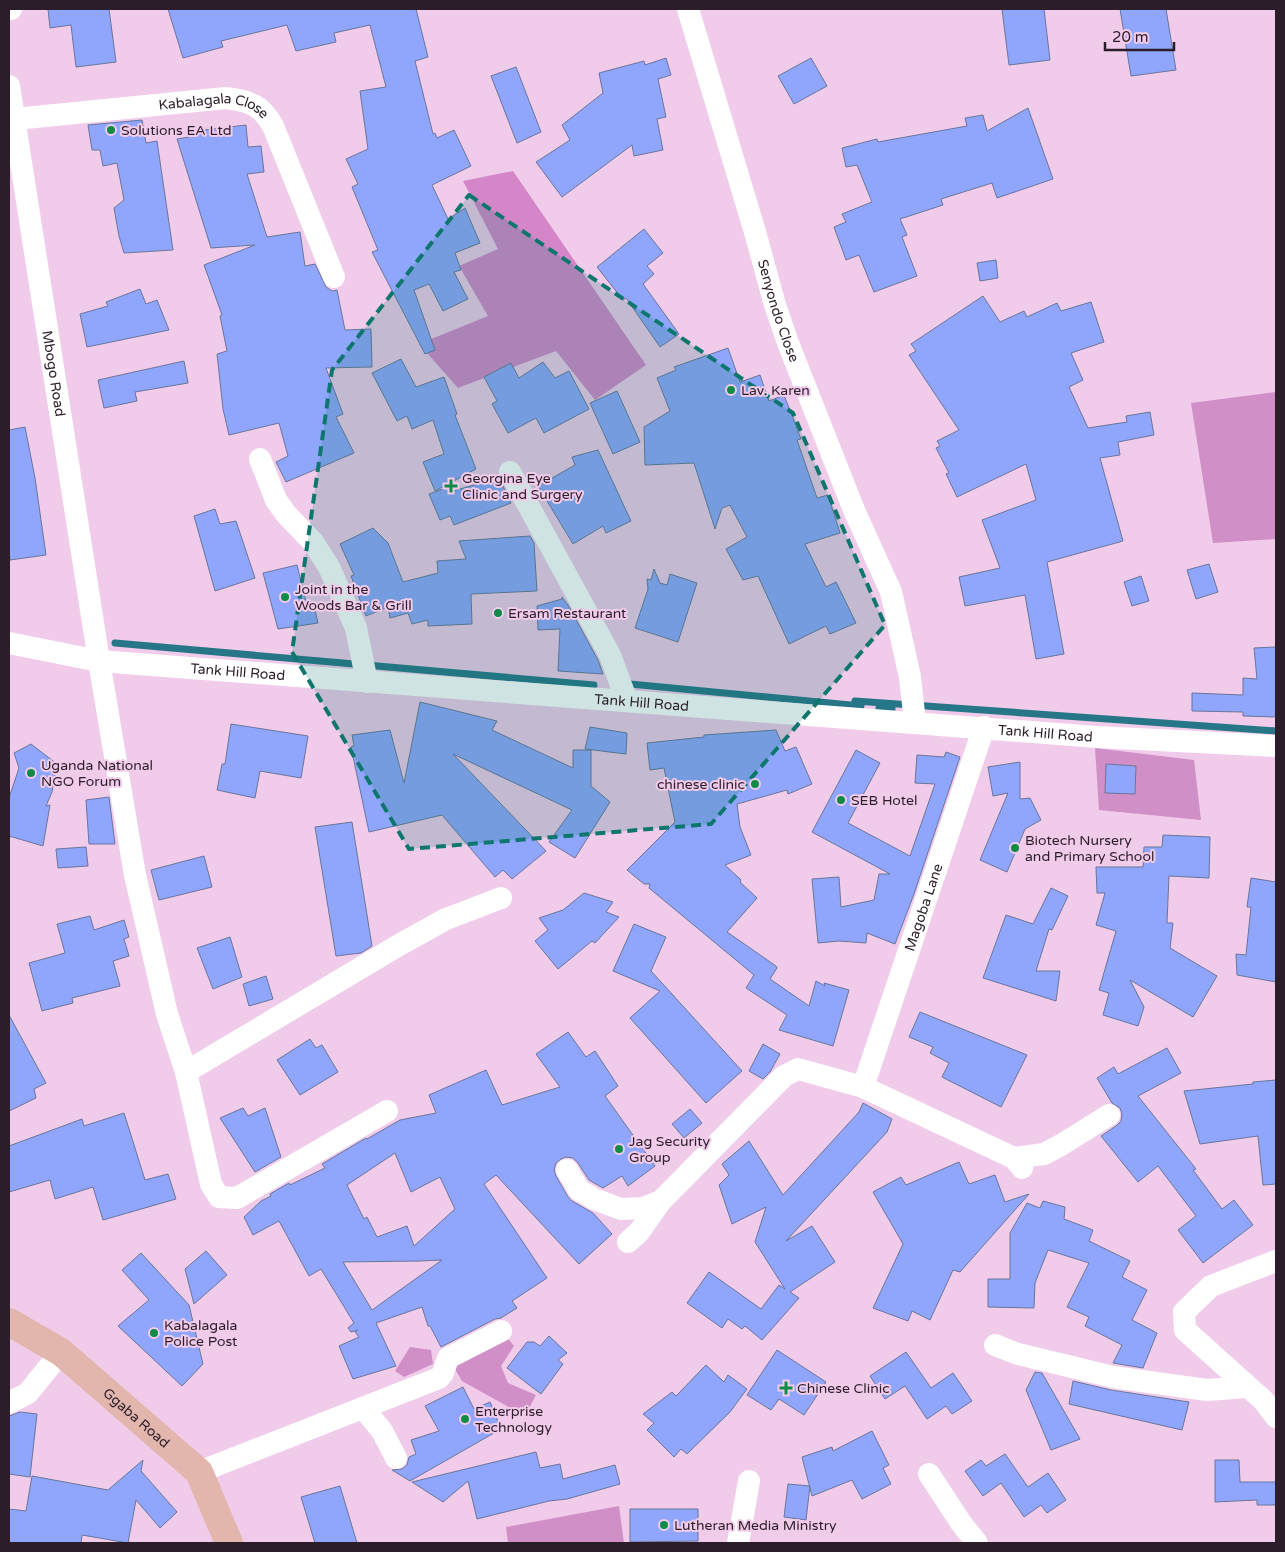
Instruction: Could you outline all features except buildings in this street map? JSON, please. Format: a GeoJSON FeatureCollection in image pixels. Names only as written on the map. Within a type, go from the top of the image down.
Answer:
{"type":"FeatureCollection","features":[{"type":"Feature","properties":{"kind":"main road","name":"Ggaba Road"},"geometry":{"type":"LineString","coordinates":[[9,1322],[61,1352],[199,1472],[229,1543]]}},
{"type":"Feature","properties":{"kind":"street","name":"Senyondo Close"},"geometry":{"type":"LineString","coordinates":[[688,9],[775,305],[788,343],[854,510],[891,592],[910,677],[915,722]]}},
{"type":"Feature","properties":{"kind":"street","name":"Mbogo Road"},"geometry":{"type":"LineString","coordinates":[[9,86],[15,119],[17,180],[135,875],[166,1014],[186,1072],[211,1184],[219,1197],[237,1198],[387,1111]]}},
{"type":"Feature","properties":{"kind":"street","name":"Kabalagala Close"},"geometry":{"type":"LineString","coordinates":[[15,119],[226,98],[250,103],[266,113],[273,126],[334,277]]}},
{"type":"Feature","properties":{"kind":"street"},"geometry":{"type":"LineString","coordinates":[[260,458],[276,500],[286,514],[313,542],[329,567],[356,628],[367,682]]}},
{"type":"Feature","properties":{"kind":"street"},"geometry":{"type":"LineString","coordinates":[[510,472],[610,655],[627,702]]}},
{"type":"Feature","properties":{"kind":"street","name":"Tank Hill Road"},"geometry":{"type":"LineString","coordinates":[[9,643],[99,662],[984,727],[1097,737],[1276,746]]}},
{"type":"Feature","properties":{"kind":"street","name":"Magoba Lane"},"geometry":{"type":"LineString","coordinates":[[862,1087],[984,727]]}},
{"type":"Feature","properties":{"kind":"street"},"geometry":{"type":"LineString","coordinates":[[186,1072],[446,919],[501,898]]}},
{"type":"Feature","properties":{"kind":"street"},"geometry":{"type":"LineString","coordinates":[[628,1242],[639,1232],[661,1201],[784,1076],[798,1069],[862,1087],[1018,1163],[1044,1154],[1109,1115]]}},
{"type":"Feature","properties":{"kind":"street"},"geometry":{"type":"LineString","coordinates":[[566,1170],[579,1190],[594,1199],[621,1209],[643,1208],[661,1201]]}},
{"type":"Feature","properties":{"kind":"street"},"geometry":{"type":"LineString","coordinates":[[1276,1261],[1211,1286],[1184,1312],[1185,1330],[1263,1400],[1276,1417]]}},
{"type":"Feature","properties":{"kind":"street"},"geometry":{"type":"LineString","coordinates":[[199,1472],[364,1409],[439,1378],[443,1373],[448,1358],[500,1331]]}},
{"type":"Feature","properties":{"kind":"street"},"geometry":{"type":"LineString","coordinates":[[995,1345],[1018,1354],[1113,1377],[1207,1390],[1247,1387]]}},
{"type":"Feature","properties":{"kind":"street"},"geometry":{"type":"LineString","coordinates":[[9,1403],[28,1393],[61,1352]]}},
{"type":"Feature","properties":{"kind":"street"},"geometry":{"type":"LineString","coordinates":[[364,1409],[382,1431],[396,1458]]}},
{"type":"Feature","properties":{"kind":"street"},"geometry":{"type":"LineString","coordinates":[[929,1474],[961,1523],[977,1543]]}},
{"type":"Feature","properties":{"kind":"street"},"geometry":{"type":"LineString","coordinates":[[738,1543],[749,1481]]}},
{"type":"Feature","properties":{"kind":"highlighted area"},"geometry":{"type":"Polygon","coordinates":[[[469,195],[793,413],[885,625],[711,824],[409,849],[292,652],[332,370],[469,195]]]}},
{"type":"Feature","properties":{"kind":"shaded area"},"geometry":{"type":"Polygon","coordinates":[[[513,171],[646,365],[595,400],[556,351],[458,388],[419,344],[488,316],[459,266],[498,249],[463,181],[513,171]]]}},
{"type":"Feature","properties":{"kind":"shaded area"},"geometry":{"type":"Polygon","coordinates":[[[1276,392],[1276,539],[1213,543],[1191,403],[1276,392]]]}},
{"type":"Feature","properties":{"kind":"shaded area"},"geometry":{"type":"Polygon","coordinates":[[[1095,748],[1194,760],[1201,820],[1099,810],[1095,748]]]}},
{"type":"Feature","properties":{"kind":"shaded area"},"geometry":{"type":"Polygon","coordinates":[[[506,1336],[514,1346],[501,1366],[508,1383],[536,1395],[525,1416],[462,1381],[452,1364],[506,1336]]]}},
{"type":"Feature","properties":{"kind":"shaded area"},"geometry":{"type":"Polygon","coordinates":[[[410,1347],[431,1350],[433,1364],[404,1377],[395,1371],[410,1347]]]}},
{"type":"Feature","properties":{"kind":"shaded area"},"geometry":{"type":"Polygon","coordinates":[[[619,1506],[624,1543],[508,1543],[506,1527],[619,1506]]]}},
{"type":"Feature","properties":{"kind":"waterway"},"geometry":{"type":"LineString","coordinates":[[115,643],[594,685]]}},
{"type":"Feature","properties":{"kind":"waterway"},"geometry":{"type":"LineString","coordinates":[[630,684],[861,706]]}},
{"type":"Feature","properties":{"kind":"waterway"},"geometry":{"type":"LineString","coordinates":[[855,701],[1276,731]]}},
{"type":"Feature","properties":{"kind":"waterway"},"geometry":{"type":"LineString","coordinates":[[879,708],[892,709]]}},
{"type":"Feature","properties":{"kind":"place","name":"Solutions EA Ltd"},"geometry":{"type":"Point","coordinates":[111,130]}},
{"type":"Feature","properties":{"kind":"place","name":"Lav. Karen"},"geometry":{"type":"Point","coordinates":[731,390]}},
{"type":"Feature","properties":{"kind":"place","name":"Georgina Eye Clinic and Surgery"},"geometry":{"type":"Point","coordinates":[451,486]}},
{"type":"Feature","properties":{"kind":"place","name":"Joint in the Woods Bar & Grill"},"geometry":{"type":"Point","coordinates":[285,597]}},
{"type":"Feature","properties":{"kind":"place","name":"Ersam Restaurant"},"geometry":{"type":"Point","coordinates":[498,613]}},
{"type":"Feature","properties":{"kind":"place","name":"Uganda National NGO Forum"},"geometry":{"type":"Point","coordinates":[31,773]}},
{"type":"Feature","properties":{"kind":"place","name":"chinese clinic"},"geometry":{"type":"Point","coordinates":[755,784]}},
{"type":"Feature","properties":{"kind":"place","name":"SEB Hotel"},"geometry":{"type":"Point","coordinates":[841,800]}},
{"type":"Feature","properties":{"kind":"place","name":"Biotech Nursery and Primary School"},"geometry":{"type":"Point","coordinates":[1015,848]}},
{"type":"Feature","properties":{"kind":"place","name":"Jag Security Group"},"geometry":{"type":"Point","coordinates":[619,1149]}},
{"type":"Feature","properties":{"kind":"place","name":"Kabalagala Police Post"},"geometry":{"type":"Point","coordinates":[154,1333]}},
{"type":"Feature","properties":{"kind":"place","name":"Chinese Clinic"},"geometry":{"type":"Point","coordinates":[786,1388]}},
{"type":"Feature","properties":{"kind":"place","name":"Enterprise Technology"},"geometry":{"type":"Point","coordinates":[465,1419]}},
{"type":"Feature","properties":{"kind":"place","name":"Lutheran Media Ministry"},"geometry":{"type":"Point","coordinates":[664,1525]}}]}
